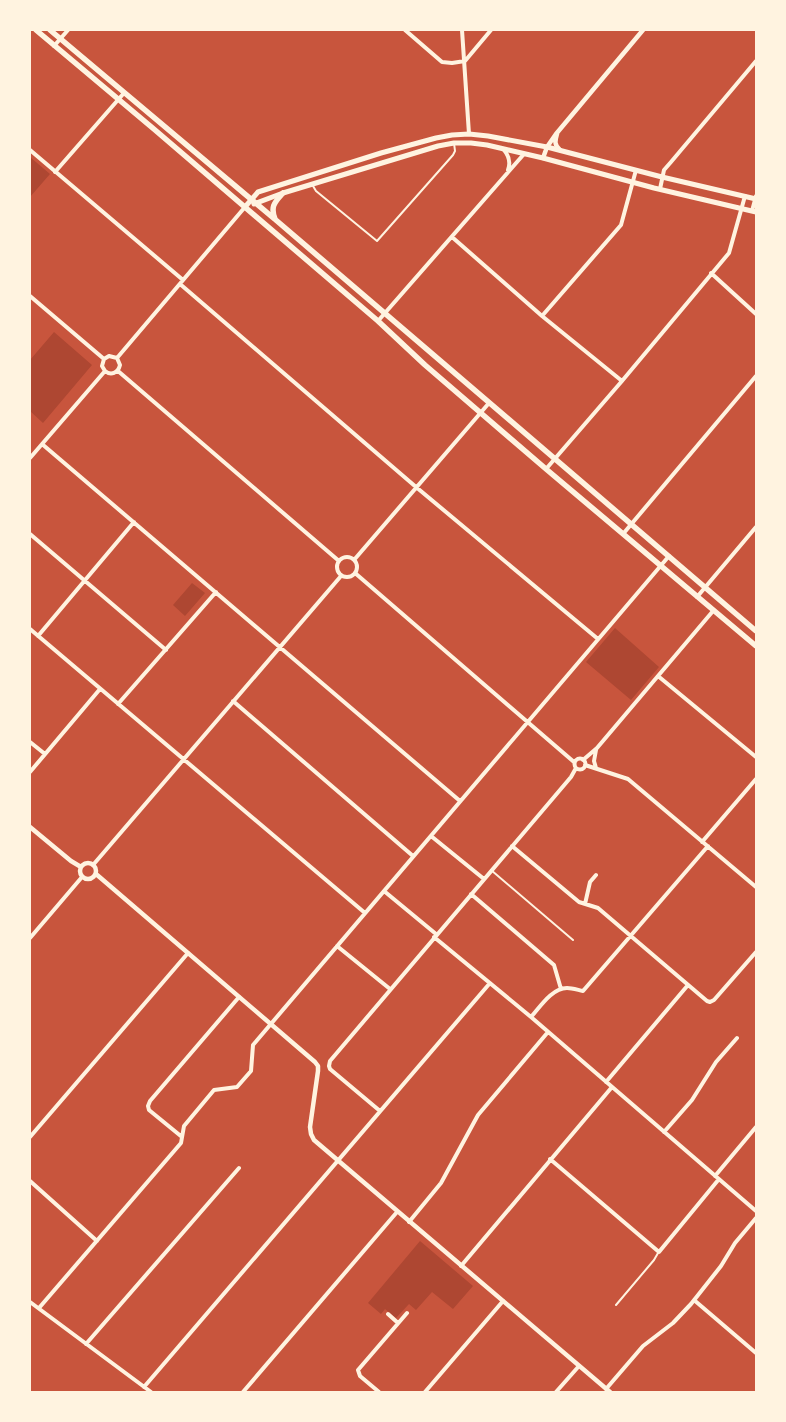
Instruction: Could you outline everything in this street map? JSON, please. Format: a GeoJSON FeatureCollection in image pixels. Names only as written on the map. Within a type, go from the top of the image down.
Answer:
{"type":"FeatureCollection","features":[{"type":"Feature","properties":{"kind":"main road"},"geometry":{"type":"LineString","coordinates":[[36,30],[378,321],[425,365],[756,646]]}},
{"type":"Feature","properties":{"kind":"main road"},"geometry":{"type":"LineString","coordinates":[[50,30],[756,631]]}},
{"type":"Feature","properties":{"kind":"main road"},"geometry":{"type":"LineString","coordinates":[[140,117],[143,118],[146,115],[145,110]]}},
{"type":"Feature","properties":{"kind":"main road"},"geometry":{"type":"LineString","coordinates":[[155,130],[153,126],[156,122],[159,122]]}},
{"type":"Feature","properties":{"kind":"main road"},"geometry":{"type":"LineString","coordinates":[[253,202],[258,192],[381,153],[436,138],[469,134],[547,147],[662,177],[756,198]]}},
{"type":"Feature","properties":{"kind":"main road"},"geometry":{"type":"LineString","coordinates":[[245,207],[253,202],[438,146],[454,143],[471,143],[543,158],[660,190],[754,212]]}},
{"type":"Feature","properties":{"kind":"main road"},"geometry":{"type":"LineString","coordinates":[[277,222],[272,209],[283,193]]}},
{"type":"Feature","properties":{"kind":"street"},"geometry":{"type":"LineString","coordinates":[[54,46],[68,30]]}},
{"type":"Feature","properties":{"kind":"street"},"geometry":{"type":"LineString","coordinates":[[405,30],[442,62],[452,63],[465,61],[491,30]]}},
{"type":"Feature","properties":{"kind":"street"},"geometry":{"type":"LineString","coordinates":[[462,30],[469,134]]}},
{"type":"Feature","properties":{"kind":"street"},"geometry":{"type":"LineString","coordinates":[[543,158],[547,147],[558,131],[643,30]]}},
{"type":"Feature","properties":{"kind":"street"},"geometry":{"type":"LineString","coordinates":[[660,190],[662,177],[671,162],[756,61]]}},
{"type":"Feature","properties":{"kind":"street"},"geometry":{"type":"LineString","coordinates":[[56,172],[124,93]]}},
{"type":"Feature","properties":{"kind":"street"},"geometry":{"type":"LineString","coordinates":[[558,131],[555,143],[560,150]]}},
{"type":"Feature","properties":{"kind":"street"},"geometry":{"type":"LineString","coordinates":[[503,149],[509,156],[510,165],[508,173]]}},
{"type":"Feature","properties":{"kind":"street"},"geometry":{"type":"LineString","coordinates":[[30,150],[183,280]]}},
{"type":"Feature","properties":{"kind":"street"},"geometry":{"type":"LineString","coordinates":[[378,321],[524,154]]}},
{"type":"Feature","properties":{"kind":"street"},"geometry":{"type":"LineString","coordinates":[[542,316],[621,226],[636,170]]}},
{"type":"Feature","properties":{"kind":"street"},"geometry":{"type":"LineString","coordinates":[[546,468],[729,253],[744,196]]}},
{"type":"Feature","properties":{"kind":"street"},"geometry":{"type":"LineString","coordinates":[[754,212],[756,198]]}},
{"type":"Feature","properties":{"kind":"street"},"geometry":{"type":"LineString","coordinates":[[116,358],[245,207]]}},
{"type":"Feature","properties":{"kind":"street"},"geometry":{"type":"LineString","coordinates":[[452,237],[542,316],[622,381]]}},
{"type":"Feature","properties":{"kind":"street"},"geometry":{"type":"LineString","coordinates":[[711,273],[756,314]]}},
{"type":"Feature","properties":{"kind":"street"},"geometry":{"type":"LineString","coordinates":[[180,284],[416,487],[598,639]]}},
{"type":"Feature","properties":{"kind":"street"},"geometry":{"type":"LineString","coordinates":[[30,296],[104,359]]}},
{"type":"Feature","properties":{"kind":"street"},"geometry":{"type":"LineString","coordinates":[[109,356],[116,358],[120,366],[118,371],[110,374],[105,371],[102,366],[104,359],[109,356]]}},
{"type":"Feature","properties":{"kind":"street"},"geometry":{"type":"LineString","coordinates":[[30,458],[105,371]]}},
{"type":"Feature","properties":{"kind":"street"},"geometry":{"type":"LineString","coordinates":[[118,371],[339,561]]}},
{"type":"Feature","properties":{"kind":"street"},"geometry":{"type":"LineString","coordinates":[[623,534],[756,376]]}},
{"type":"Feature","properties":{"kind":"street"},"geometry":{"type":"LineString","coordinates":[[354,560],[489,403]]}},
{"type":"Feature","properties":{"kind":"street"},"geometry":{"type":"LineString","coordinates":[[42,444],[460,801]]}},
{"type":"Feature","properties":{"kind":"street"},"geometry":{"type":"LineString","coordinates":[[38,636],[134,522]]}},
{"type":"Feature","properties":{"kind":"street"},"geometry":{"type":"LineString","coordinates":[[697,597],[756,527]]}},
{"type":"Feature","properties":{"kind":"street"},"geometry":{"type":"LineString","coordinates":[[30,534],[166,650]]}},
{"type":"Feature","properties":{"kind":"street"},"geometry":{"type":"LineString","coordinates":[[39,1308],[181,1143],[184,1126],[214,1090],[237,1087],[251,1071],[253,1045],[669,555]]}},
{"type":"Feature","properties":{"kind":"street"},"geometry":{"type":"LineString","coordinates":[[345,558],[354,560],[357,566],[355,573],[347,578],[341,576],[337,570],[339,561],[345,558]]}},
{"type":"Feature","properties":{"kind":"street"},"geometry":{"type":"LineString","coordinates":[[355,573],[528,721],[574,762],[576,768],[571,777],[330,1061],[330,1069],[380,1111]]}},
{"type":"Feature","properties":{"kind":"street"},"geometry":{"type":"LineString","coordinates":[[93,865],[341,576]]}},
{"type":"Feature","properties":{"kind":"street"},"geometry":{"type":"LineString","coordinates":[[118,704],[216,592]]}},
{"type":"Feature","properties":{"kind":"street"},"geometry":{"type":"LineString","coordinates":[[583,760],[597,748],[713,610]]}},
{"type":"Feature","properties":{"kind":"street"},"geometry":{"type":"LineString","coordinates":[[30,629],[365,913]]}},
{"type":"Feature","properties":{"kind":"street"},"geometry":{"type":"LineString","coordinates":[[658,676],[756,758]]}},
{"type":"Feature","properties":{"kind":"street"},"geometry":{"type":"LineString","coordinates":[[30,772],[100,689]]}},
{"type":"Feature","properties":{"kind":"street"},"geometry":{"type":"LineString","coordinates":[[233,701],[413,856]]}},
{"type":"Feature","properties":{"kind":"street"},"geometry":{"type":"LineString","coordinates":[[30,742],[45,754]]}},
{"type":"Feature","properties":{"kind":"street"},"geometry":{"type":"LineString","coordinates":[[596,768],[594,761],[597,748]]}},
{"type":"Feature","properties":{"kind":"street"},"geometry":{"type":"LineString","coordinates":[[574,762],[578,758],[583,760]]}},
{"type":"Feature","properties":{"kind":"street"},"geometry":{"type":"LineString","coordinates":[[583,760],[585,765]]}},
{"type":"Feature","properties":{"kind":"street"},"geometry":{"type":"LineString","coordinates":[[576,768],[582,769],[585,765]]}},
{"type":"Feature","properties":{"kind":"street"},"geometry":{"type":"LineString","coordinates":[[585,765],[628,779],[756,887]]}},
{"type":"Feature","properties":{"kind":"street"},"geometry":{"type":"LineString","coordinates":[[702,842],[756,780]]}},
{"type":"Feature","properties":{"kind":"street"},"geometry":{"type":"LineString","coordinates":[[30,826],[71,861],[81,867]]}},
{"type":"Feature","properties":{"kind":"street"},"geometry":{"type":"LineString","coordinates":[[430,836],[484,879]]}},
{"type":"Feature","properties":{"kind":"street"},"geometry":{"type":"LineString","coordinates":[[512,846],[579,902],[598,908],[707,1001],[710,1002],[717,998],[756,952]]}},
{"type":"Feature","properties":{"kind":"street"},"geometry":{"type":"LineString","coordinates":[[531,1017],[549,996],[561,989],[583,991],[708,846]]}},
{"type":"Feature","properties":{"kind":"street"},"geometry":{"type":"LineString","coordinates":[[81,867],[86,864],[93,865]]}},
{"type":"Feature","properties":{"kind":"street"},"geometry":{"type":"LineString","coordinates":[[93,865],[96,869],[96,874],[315,1062],[318,1066],[318,1071],[310,1127],[314,1140],[608,1390],[643,1346],[673,1323],[694,1300],[721,1266],[735,1243],[756,1218]]}},
{"type":"Feature","properties":{"kind":"street"},"geometry":{"type":"LineString","coordinates":[[81,867],[82,877]]}},
{"type":"Feature","properties":{"kind":"street"},"geometry":{"type":"LineString","coordinates":[[82,877],[90,879],[96,874]]}},
{"type":"Feature","properties":{"kind":"street"},"geometry":{"type":"LineString","coordinates":[[585,904],[590,882],[596,875]]}},
{"type":"Feature","properties":{"kind":"street"},"geometry":{"type":"LineString","coordinates":[[30,938],[82,877]]}},
{"type":"Feature","properties":{"kind":"street"},"geometry":{"type":"LineString","coordinates":[[384,891],[756,1211]]}},
{"type":"Feature","properties":{"kind":"street"},"geometry":{"type":"LineString","coordinates":[[471,894],[554,965],[561,989]]}},
{"type":"Feature","properties":{"kind":"street"},"geometry":{"type":"LineString","coordinates":[[337,946],[390,989]]}},
{"type":"Feature","properties":{"kind":"street"},"geometry":{"type":"LineString","coordinates":[[30,1137],[188,953]]}},
{"type":"Feature","properties":{"kind":"street"},"geometry":{"type":"LineString","coordinates":[[144,1387],[490,983]]}},
{"type":"Feature","properties":{"kind":"street"},"geometry":{"type":"LineString","coordinates":[[606,1082],[688,985]]}},
{"type":"Feature","properties":{"kind":"street"},"geometry":{"type":"LineString","coordinates":[[182,1137],[150,1110],[148,1106],[150,1101],[239,997]]}},
{"type":"Feature","properties":{"kind":"street"},"geometry":{"type":"LineString","coordinates":[[409,1222],[441,1183],[478,1115],[548,1032]]}},
{"type":"Feature","properties":{"kind":"street"},"geometry":{"type":"LineString","coordinates":[[664,1132],[692,1100],[716,1062],[736,1038]]}},
{"type":"Feature","properties":{"kind":"street"},"geometry":{"type":"LineString","coordinates":[[461,1266],[612,1087]]}},
{"type":"Feature","properties":{"kind":"street"},"geometry":{"type":"LineString","coordinates":[[715,1176],[756,1127]]}},
{"type":"Feature","properties":{"kind":"street"},"geometry":{"type":"LineString","coordinates":[[550,1159],[659,1252],[719,1179]]}},
{"type":"Feature","properties":{"kind":"street"},"geometry":{"type":"LineString","coordinates":[[86,1344],[239,1168]]}},
{"type":"Feature","properties":{"kind":"street"},"geometry":{"type":"LineString","coordinates":[[30,1180],[97,1240]]}},
{"type":"Feature","properties":{"kind":"street"},"geometry":{"type":"LineString","coordinates":[[243,1392],[397,1212]]}},
{"type":"Feature","properties":{"kind":"street"},"geometry":{"type":"LineString","coordinates":[[694,1300],[756,1353]]}},
{"type":"Feature","properties":{"kind":"street"},"geometry":{"type":"LineString","coordinates":[[30,1302],[151,1392]]}},
{"type":"Feature","properties":{"kind":"street"},"geometry":{"type":"LineString","coordinates":[[425,1392],[503,1302]]}},
{"type":"Feature","properties":{"kind":"street"},"geometry":{"type":"LineString","coordinates":[[379,1392],[360,1376],[358,1370],[407,1313]]}},
{"type":"Feature","properties":{"kind":"street"},"geometry":{"type":"LineString","coordinates":[[388,1314],[398,1323]]}},
{"type":"Feature","properties":{"kind":"street"},"geometry":{"type":"LineString","coordinates":[[556,1392],[579,1366]]}},
{"type":"Feature","properties":{"kind":"lane"},"geometry":{"type":"LineString","coordinates":[[312,184],[316,192],[377,242],[452,155],[455,151],[454,143]]}},
{"type":"Feature","properties":{"kind":"lane"},"geometry":{"type":"LineString","coordinates":[[491,870],[573,940]]}},
{"type":"Feature","properties":{"kind":"lane"},"geometry":{"type":"LineString","coordinates":[[616,1305],[659,1252]]}},
{"type":"Feature","properties":{"kind":"shaded area"},"geometry":{"type":"Polygon","coordinates":[[[30,157],[50,174],[30,197],[30,157]]]}},
{"type":"Feature","properties":{"kind":"shaded area"},"geometry":{"type":"Polygon","coordinates":[[[54,332],[92,365],[43,423],[30,411],[30,360],[54,332]]]}},
{"type":"Feature","properties":{"kind":"shaded area"},"geometry":{"type":"Polygon","coordinates":[[[192,583],[205,593],[185,616],[173,605],[192,583]]]}},
{"type":"Feature","properties":{"kind":"shaded area"},"geometry":{"type":"Polygon","coordinates":[[[615,628],[659,667],[631,700],[586,662],[615,628]]]}},
{"type":"Feature","properties":{"kind":"shaded area"},"geometry":{"type":"Polygon","coordinates":[[[420,1241],[473,1286],[453,1309],[432,1292],[416,1310],[409,1304],[396,1318],[385,1309],[381,1314],[368,1303],[420,1241]]]}}]}
